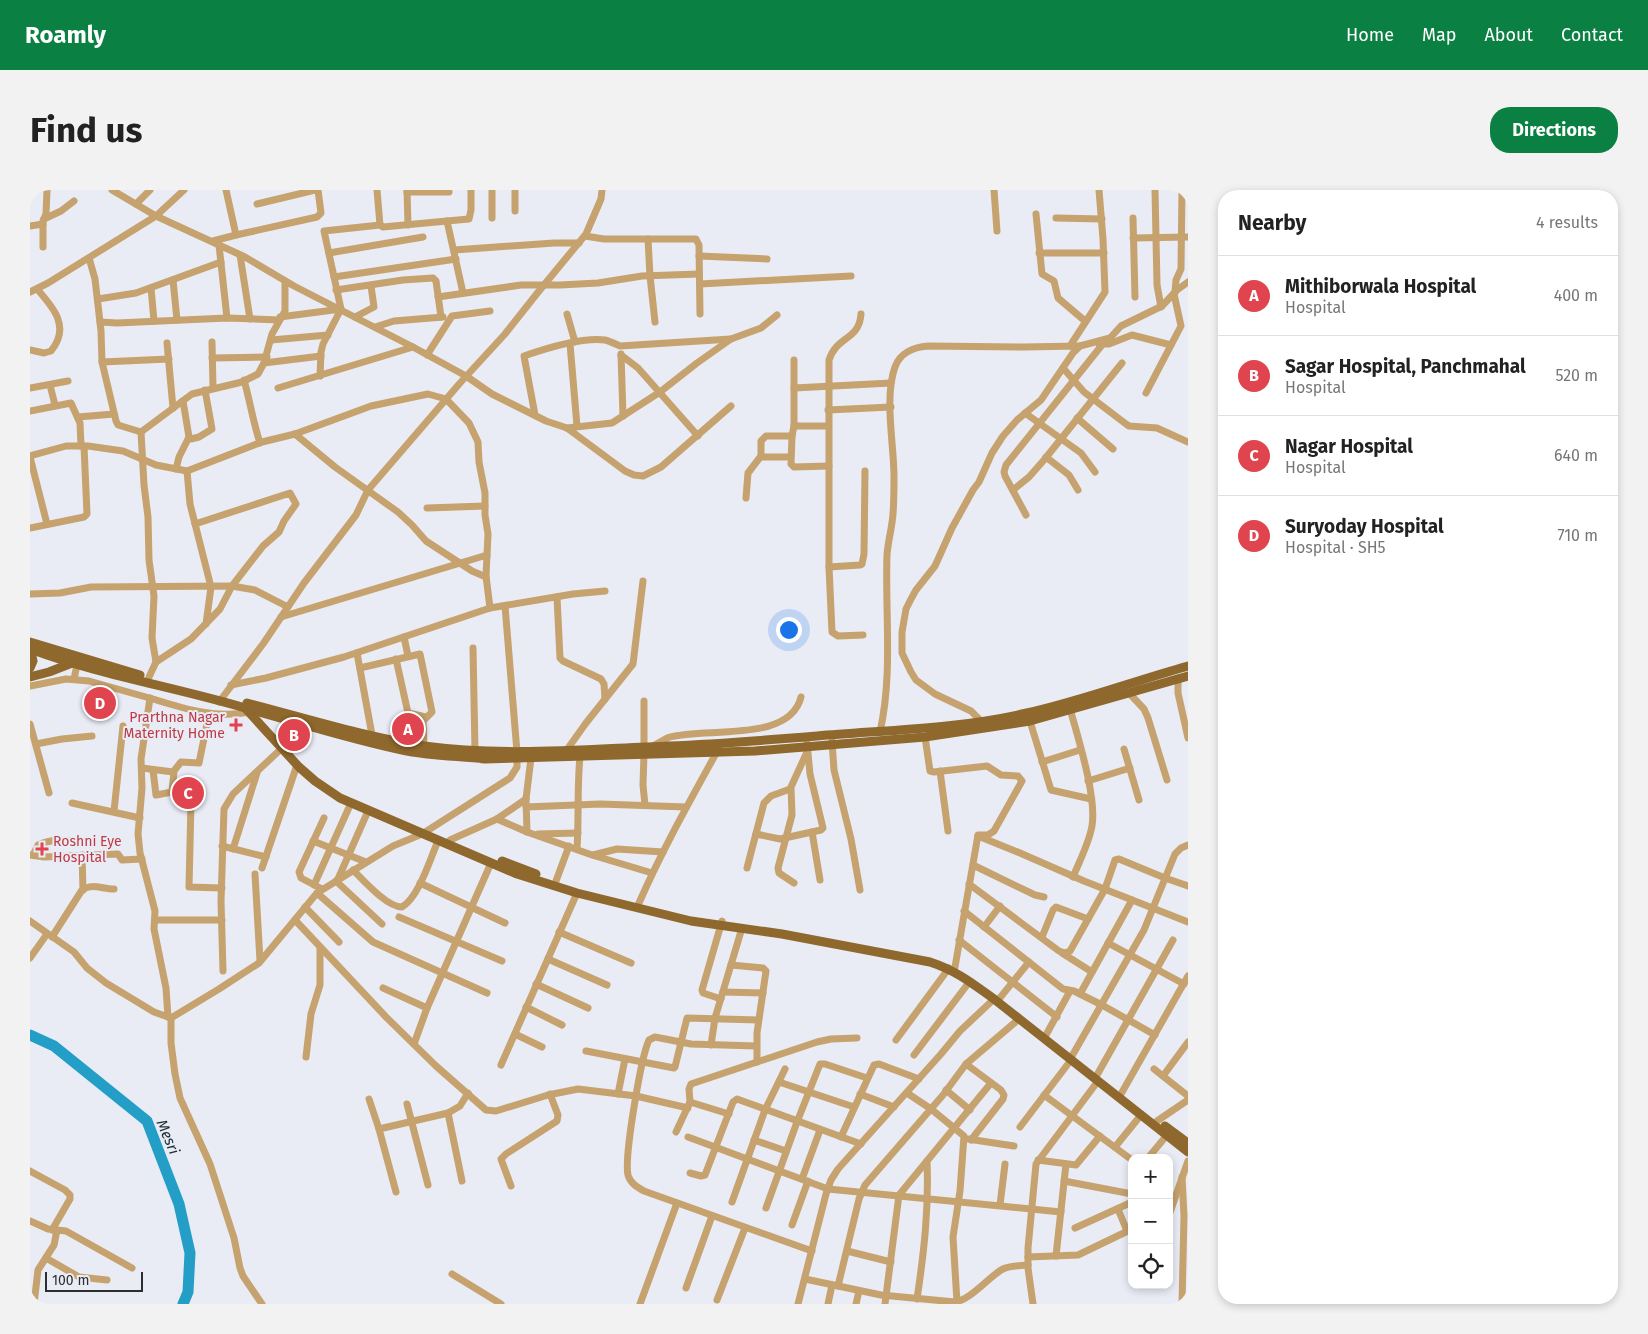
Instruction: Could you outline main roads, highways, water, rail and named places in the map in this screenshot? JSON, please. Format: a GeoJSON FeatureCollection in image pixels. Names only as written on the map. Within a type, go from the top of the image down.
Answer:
{"type":"FeatureCollection","features":[{"type":"Feature","properties":{"kind":"main road"},"geometry":{"type":"LineString","coordinates":[[30,642],[76,662],[149,677],[246,707],[424,746],[531,758],[580,756],[690,745],[755,751],[806,743],[832,736],[1029,717]]}},
{"type":"Feature","properties":{"kind":"main road"},"geometry":{"type":"LineString","coordinates":[[30,668],[33,661],[30,648],[76,662],[221,699]]}},
{"type":"Feature","properties":{"kind":"main road"},"geometry":{"type":"LineString","coordinates":[[30,677],[76,662]]}},
{"type":"Feature","properties":{"kind":"main road"},"geometry":{"type":"LineString","coordinates":[[258,709],[340,735],[404,750],[485,759],[566,751],[646,750],[673,753],[754,741],[832,746],[925,736],[1029,717],[1069,706],[1188,666]]}},
{"type":"Feature","properties":{"kind":"main road"},"geometry":{"type":"LineString","coordinates":[[1069,706],[1130,693],[1188,676]]}},
{"type":"Feature","properties":{"kind":"main road"},"geometry":{"type":"LineString","coordinates":[[246,707],[297,765],[315,781],[351,803],[556,881],[639,903],[665,912]]}},
{"type":"Feature","properties":{"kind":"main road"},"geometry":{"type":"LineString","coordinates":[[258,709],[264,722],[308,770],[323,782],[344,795],[425,832],[438,841],[517,874],[577,893],[684,917],[816,935],[933,959],[952,968],[997,999],[1046,1035],[1072,1058]]}},
{"type":"Feature","properties":{"kind":"main road"},"geometry":{"type":"LineString","coordinates":[[722,923],[930,962],[952,968],[997,999]]}},
{"type":"Feature","properties":{"kind":"main road"},"geometry":{"type":"LineString","coordinates":[[1008,1008],[1019,1019],[1188,1143]]}},
{"type":"Feature","properties":{"kind":"main road"},"geometry":{"type":"LineString","coordinates":[[1098,1078],[1188,1152]]}},
{"type":"Feature","properties":{"kind":"waterway","name":"Mesri"},"geometry":{"type":"LineString","coordinates":[[30,1035],[54,1046],[147,1121],[179,1204],[190,1253],[188,1292],[183,1304]]}},
{"type":"Feature","properties":{"kind":"place","name":"Suryoday Hospital"},"geometry":{"type":"Point","coordinates":[100,703]}},
{"type":"Feature","properties":{"kind":"place","name":"Prarthna Nagar Maternity Home"},"geometry":{"type":"Point","coordinates":[236,725]}},
{"type":"Feature","properties":{"kind":"place","name":"Mithiborwala Hospital"},"geometry":{"type":"Point","coordinates":[408,729]}},
{"type":"Feature","properties":{"kind":"place","name":"Sagar Hospital, Panchmahal"},"geometry":{"type":"Point","coordinates":[294,735]}},
{"type":"Feature","properties":{"kind":"place","name":"Nagar Hospital"},"geometry":{"type":"Point","coordinates":[188,793]}},
{"type":"Feature","properties":{"kind":"place","name":"Roshni Eye Hospital"},"geometry":{"type":"Point","coordinates":[42,849]}}]}
